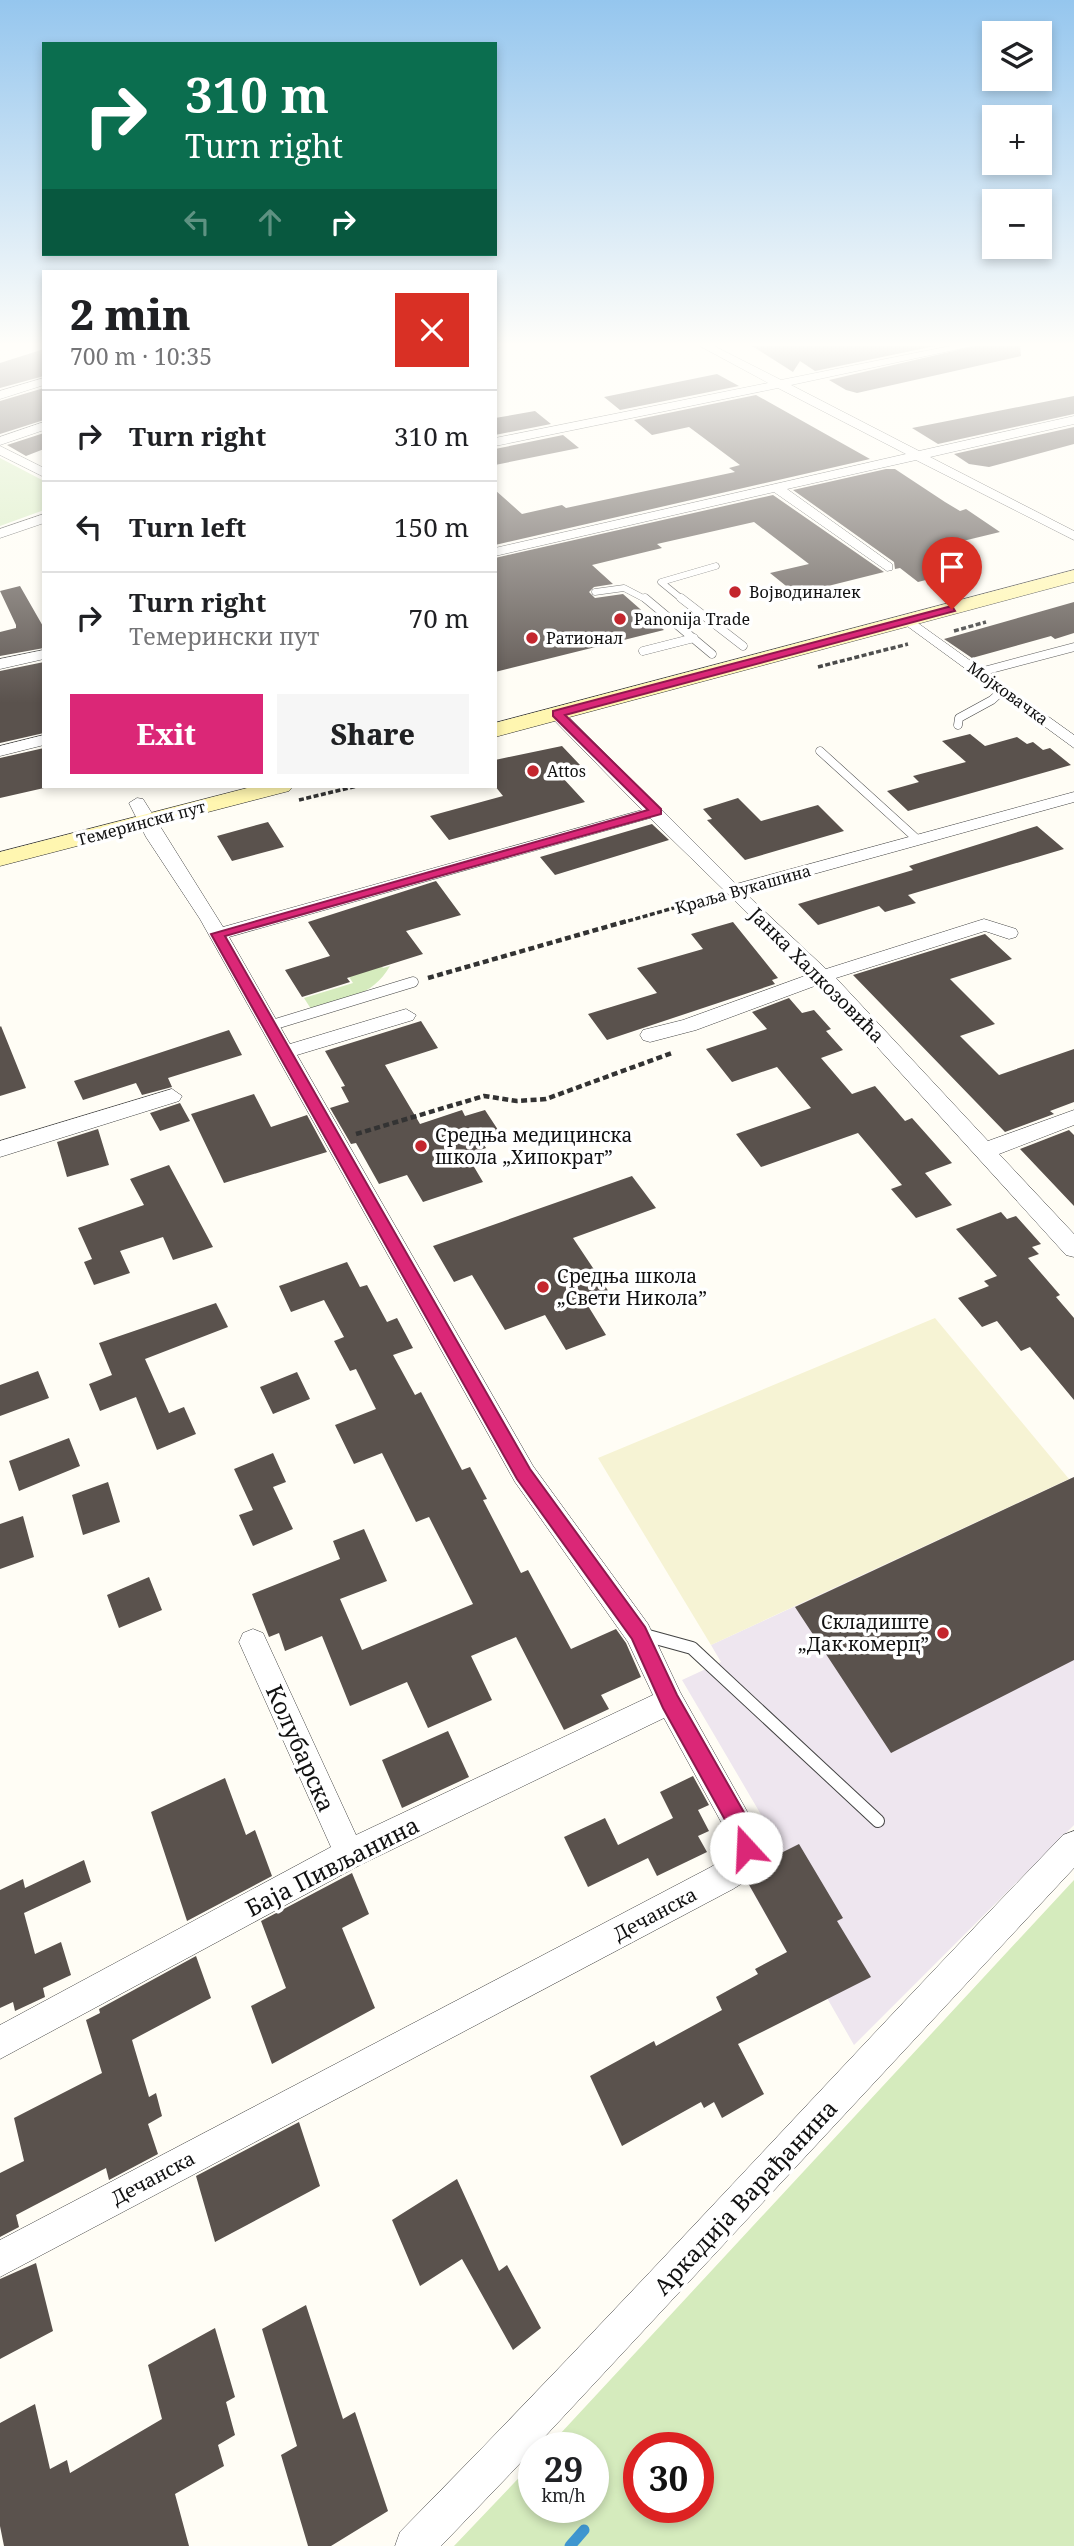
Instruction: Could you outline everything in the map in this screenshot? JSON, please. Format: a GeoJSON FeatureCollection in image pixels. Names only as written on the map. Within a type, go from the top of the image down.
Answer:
{"type":"FeatureCollection","features":[{"type":"Feature","properties":{"kind":"main road"},"geometry":{"type":"LineString","coordinates":[[497,709],[1074,560]]}},
{"type":"Feature","properties":{"kind":"main road"},"geometry":{"type":"LineString","coordinates":[[497,729],[1074,576]]}},
{"type":"Feature","properties":{"kind":"main road","name":"Темерински пут"},"geometry":{"type":"LineString","coordinates":[[0,859],[142,812],[198,788]]}},
{"type":"Feature","properties":{"kind":"main road","name":"Темерински пут"},"geometry":{"type":"LineString","coordinates":[[0,839],[270,788]]}},
{"type":"Feature","properties":{"kind":"street"},"geometry":{"type":"LineString","coordinates":[[497,552],[877,465]]}},
{"type":"Feature","properties":{"kind":"street"},"geometry":{"type":"LineString","coordinates":[[938,465],[1074,536]]}},
{"type":"Feature","properties":{"kind":"street"},"geometry":{"type":"LineString","coordinates":[[778,488],[887,567]]}},
{"type":"Feature","properties":{"kind":"street"},"geometry":{"type":"LineString","coordinates":[[0,534],[42,519]]}},
{"type":"Feature","properties":{"kind":"street","name":"Мојковачка"},"geometry":{"type":"LineString","coordinates":[[908,620],[1074,743]]}},
{"type":"Feature","properties":{"kind":"street"},"geometry":{"type":"LineString","coordinates":[[0,664],[42,654]]}},
{"type":"Feature","properties":{"kind":"street","name":"Јанка Халкозовића"},"geometry":{"type":"LineString","coordinates":[[557,714],[656,811],[732,891],[822,976],[1074,1248]]}},
{"type":"Feature","properties":{"kind":"street"},"geometry":{"type":"LineString","coordinates":[[0,751],[42,740]]}},
{"type":"Feature","properties":{"kind":"street","name":"Краља Вукашина"},"geometry":{"type":"LineString","coordinates":[[732,891],[1074,797]]}},
{"type":"Feature","properties":{"kind":"street"},"geometry":{"type":"LineString","coordinates":[[218,934],[656,811]]}},
{"type":"Feature","properties":{"kind":"street","name":"Дечанска"},"geometry":{"type":"LineString","coordinates":[[0,2259],[738,1868],[746,1848],[738,1823],[670,1701],[638,1633],[524,1474],[218,934],[142,812]]}},
{"type":"Feature","properties":{"kind":"street"},"geometry":{"type":"LineString","coordinates":[[650,1035],[689,1025],[822,976],[984,925],[1001,928],[1009,933]]}},
{"type":"Feature","properties":{"kind":"street"},"geometry":{"type":"LineString","coordinates":[[285,1052],[406,1015]]}},
{"type":"Feature","properties":{"kind":"street"},"geometry":{"type":"LineString","coordinates":[[0,1149],[172,1096]]}},
{"type":"Feature","properties":{"kind":"street"},"geometry":{"type":"LineString","coordinates":[[984,1151],[1074,1117]]}},
{"type":"Feature","properties":{"kind":"street","name":"Колубарска"},"geometry":{"type":"LineString","coordinates":[[253,1642],[349,1854]]}},
{"type":"Feature","properties":{"kind":"street","name":"Баја Пивљанина"},"geometry":{"type":"LineString","coordinates":[[0,2043],[349,1854],[670,1701]]}},
{"type":"Feature","properties":{"kind":"street","name":"Аркадија Варађанина"},"geometry":{"type":"LineString","coordinates":[[414,2546],[554,2404],[887,2043],[1074,1846]]}},
{"type":"Feature","properties":{"kind":"lane"},"geometry":{"type":"LineString","coordinates":[[716,566],[661,582],[743,646]]}},
{"type":"Feature","properties":{"kind":"lane"},"geometry":{"type":"LineString","coordinates":[[595,592],[631,589],[712,653]]}},
{"type":"Feature","properties":{"kind":"lane"},"geometry":{"type":"LineString","coordinates":[[643,651],[694,638]]}},
{"type":"Feature","properties":{"kind":"lane"},"geometry":{"type":"LineString","coordinates":[[980,672],[1074,648]]}},
{"type":"Feature","properties":{"kind":"lane"},"geometry":{"type":"LineString","coordinates":[[958,725],[959,718],[992,700],[1004,689]]}},
{"type":"Feature","properties":{"kind":"lane"},"geometry":{"type":"LineString","coordinates":[[820,751],[918,840]]}},
{"type":"Feature","properties":{"kind":"lane"},"geometry":{"type":"LineString","coordinates":[[269,1026],[413,982]]}},
{"type":"Feature","properties":{"kind":"lane"},"geometry":{"type":"LineString","coordinates":[[638,1633],[692,1648],[878,1821]]}},
{"type":"Feature","properties":{"kind":"path","name":"Краља Вукашина"},"geometry":{"type":"LineString","coordinates":[[413,982],[732,891]]}},
{"type":"Feature","properties":{"kind":"path"},"geometry":{"type":"LineString","coordinates":[[334,1141],[484,1096],[517,1101],[546,1099],[673,1052]]}},
{"type":"Feature","properties":{"kind":"shaded area"},"geometry":{"type":"Polygon","coordinates":[[[935,1318],[1069,1479],[711,1645],[598,1458],[935,1318]]]}},
{"type":"Feature","properties":{"kind":"shaded area"},"geometry":{"type":"Polygon","coordinates":[[[1074,1477],[1074,1825],[854,2045],[796,1944],[785,1949],[742,1873],[783,1852],[682,1680],[721,1662],[711,1645],[1074,1477]]]}},
{"type":"Feature","properties":{"kind":"green space"},"geometry":{"type":"Polygon","coordinates":[[[0,465],[13,465],[42,480],[42,511],[0,526],[0,465]]]}},
{"type":"Feature","properties":{"kind":"green space"},"geometry":{"type":"Polygon","coordinates":[[[366,945],[383,968],[390,966],[383,976],[375,985],[356,996],[311,1009],[304,998],[353,983],[334,954],[366,945]]]}},
{"type":"Feature","properties":{"kind":"green space"},"geometry":{"type":"Polygon","coordinates":[[[1074,1880],[1074,2546],[454,2546],[518,2479],[518,2523],[609,2523],[609,2432],[562,2432],[1074,1880]]]}},
{"type":"Feature","properties":{"kind":"building"},"geometry":{"type":"Polygon","coordinates":[[[740,465],[845,465],[497,545],[497,492],[522,514],[562,505],[566,508],[735,472],[729,468],[740,465]]]}},
{"type":"Feature","properties":{"kind":"building"},"geometry":{"type":"Polygon","coordinates":[[[895,469],[960,511],[966,509],[1000,532],[930,549],[961,571],[918,582],[900,568],[895,569],[894,562],[793,490],[895,469]]]}},
{"type":"Feature","properties":{"kind":"building"},"geometry":{"type":"Polygon","coordinates":[[[773,495],[884,572],[828,586],[839,595],[813,601],[803,593],[796,594],[770,573],[809,564],[754,522],[657,544],[662,548],[592,565],[613,584],[594,587],[589,592],[595,598],[623,594],[664,630],[497,672],[497,558],[773,495]]]}},
{"type":"Feature","properties":{"kind":"building"},"geometry":{"type":"Polygon","coordinates":[[[20,586],[42,624],[42,648],[0,656],[0,632],[16,628],[16,625],[0,591],[20,586]]]}},
{"type":"Feature","properties":{"kind":"building"},"geometry":{"type":"Polygon","coordinates":[[[1074,602],[1074,633],[1055,639],[1051,636],[972,658],[944,639],[1074,602]]]}},
{"type":"Feature","properties":{"kind":"building"},"geometry":{"type":"Polygon","coordinates":[[[42,662],[42,733],[0,743],[0,671],[42,662]]]}},
{"type":"Feature","properties":{"kind":"building"},"geometry":{"type":"Polygon","coordinates":[[[970,734],[985,746],[1017,737],[1027,744],[1033,742],[1043,750],[1050,748],[1071,765],[908,811],[887,791],[919,782],[913,776],[966,762],[942,741],[970,734]]]}},
{"type":"Feature","properties":{"kind":"building"},"geometry":{"type":"Polygon","coordinates":[[[562,746],[580,765],[567,768],[572,774],[562,777],[585,802],[449,840],[430,816],[503,796],[497,788],[497,760],[562,746]]]}},
{"type":"Feature","properties":{"kind":"building"},"geometry":{"type":"Polygon","coordinates":[[[42,748],[44,788],[0,798],[0,758],[42,748]]]}},
{"type":"Feature","properties":{"kind":"building"},"geometry":{"type":"Polygon","coordinates":[[[738,798],[761,821],[818,805],[844,831],[745,860],[707,820],[712,819],[703,809],[738,798]]]}},
{"type":"Feature","properties":{"kind":"building"},"geometry":{"type":"Polygon","coordinates":[[[268,822],[284,847],[232,861],[217,836],[268,822]]]}},
{"type":"Feature","properties":{"kind":"building"},"geometry":{"type":"Polygon","coordinates":[[[652,824],[669,840],[555,875],[540,857],[652,824]]]}},
{"type":"Feature","properties":{"kind":"building"},"geometry":{"type":"Polygon","coordinates":[[[1037,826],[1064,849],[908,895],[916,903],[885,912],[879,906],[818,925],[798,904],[913,870],[909,866],[1037,826]]]}},
{"type":"Feature","properties":{"kind":"building"},"geometry":{"type":"Polygon","coordinates":[[[436,881],[461,915],[406,931],[423,954],[347,978],[350,982],[302,997],[285,970],[330,956],[308,922],[436,881]]]}},
{"type":"Feature","properties":{"kind":"building"},"geometry":{"type":"Polygon","coordinates":[[[733,922],[778,978],[772,980],[775,984],[607,1040],[588,1014],[657,993],[637,968],[703,949],[691,934],[733,922]]]}},
{"type":"Feature","properties":{"kind":"building"},"geometry":{"type":"Polygon","coordinates":[[[985,934],[1012,959],[950,979],[995,1024],[960,1036],[999,1075],[1074,1049],[1074,1102],[1050,1111],[1054,1114],[1005,1132],[853,975],[985,934]]]}},
{"type":"Feature","properties":{"kind":"building"},"geometry":{"type":"Polygon","coordinates":[[[789,998],[802,1013],[814,1010],[831,1029],[826,1031],[843,1050],[821,1058],[852,1094],[875,1086],[905,1121],[912,1118],[952,1163],[925,1173],[952,1205],[916,1218],[891,1189],[902,1185],[858,1133],[761,1167],[736,1134],[811,1108],[777,1067],[732,1082],[706,1049],[767,1029],[752,1012],[789,998]]]}},
{"type":"Feature","properties":{"kind":"building"},"geometry":{"type":"Polygon","coordinates":[[[421,1021],[438,1048],[385,1065],[420,1124],[462,1110],[465,1116],[485,1110],[502,1136],[482,1142],[486,1148],[467,1155],[483,1182],[423,1202],[407,1175],[379,1184],[356,1143],[351,1144],[330,1108],[349,1102],[341,1087],[345,1086],[325,1051],[421,1021]]]}},
{"type":"Feature","properties":{"kind":"building"},"geometry":{"type":"Polygon","coordinates":[[[0,1027],[26,1088],[0,1096],[0,1027]]]}},
{"type":"Feature","properties":{"kind":"building"},"geometry":{"type":"Polygon","coordinates":[[[229,1030],[242,1055],[168,1078],[172,1087],[142,1095],[136,1083],[83,1100],[74,1081],[229,1030]]]}},
{"type":"Feature","properties":{"kind":"building"},"geometry":{"type":"Polygon","coordinates":[[[254,1094],[271,1127],[307,1115],[327,1152],[224,1183],[191,1114],[254,1094]]]}},
{"type":"Feature","properties":{"kind":"building"},"geometry":{"type":"Polygon","coordinates":[[[180,1103],[190,1121],[160,1131],[150,1113],[180,1103]]]}},
{"type":"Feature","properties":{"kind":"building"},"geometry":{"type":"Polygon","coordinates":[[[98,1129],[109,1165],[67,1177],[57,1142],[98,1129]]]}},
{"type":"Feature","properties":{"kind":"building"},"geometry":{"type":"Polygon","coordinates":[[[1069,1130],[1074,1135],[1074,1206],[1020,1149],[1069,1130]]]}},
{"type":"Feature","properties":{"kind":"building"},"geometry":{"type":"Polygon","coordinates":[[[169,1165],[213,1247],[173,1260],[163,1237],[120,1251],[130,1273],[94,1285],[84,1262],[92,1259],[78,1228],[144,1205],[130,1179],[169,1165]]]}},
{"type":"Feature","properties":{"kind":"building"},"geometry":{"type":"Polygon","coordinates":[[[632,1176],[656,1208],[573,1238],[609,1292],[585,1301],[606,1335],[566,1350],[545,1315],[505,1330],[472,1275],[454,1282],[433,1246],[632,1176]]]}},
{"type":"Feature","properties":{"kind":"building"},"geometry":{"type":"Polygon","coordinates":[[[1001,1212],[1007,1219],[1016,1216],[1041,1244],[1032,1247],[1039,1254],[1028,1258],[1060,1295],[1056,1297],[1074,1318],[1074,1400],[1030,1347],[1021,1351],[997,1321],[982,1327],[958,1298],[989,1286],[984,1281],[997,1276],[956,1229],[1001,1212]]]}},
{"type":"Feature","properties":{"kind":"building"},"geometry":{"type":"Polygon","coordinates":[[[347,1262],[360,1287],[367,1285],[387,1322],[397,1318],[413,1348],[393,1355],[415,1395],[421,1392],[462,1470],[470,1467],[487,1499],[483,1500],[521,1573],[528,1570],[571,1649],[616,1629],[626,1643],[641,1677],[601,1695],[609,1709],[564,1730],[516,1637],[471,1656],[492,1700],[428,1728],[407,1682],[350,1706],[322,1636],[285,1651],[279,1633],[269,1637],[252,1594],[340,1559],[333,1541],[364,1529],[387,1581],[340,1599],[362,1650],[473,1604],[429,1517],[416,1522],[382,1453],[354,1464],[335,1425],[376,1409],[356,1369],[350,1371],[334,1341],[344,1337],[324,1300],[291,1312],[279,1286],[347,1262]]]}},
{"type":"Feature","properties":{"kind":"building"},"geometry":{"type":"Polygon","coordinates":[[[216,1303],[228,1327],[145,1359],[169,1413],[184,1407],[196,1434],[157,1450],[136,1397],[100,1411],[89,1384],[112,1375],[99,1343],[216,1303]]]}},
{"type":"Feature","properties":{"kind":"building"},"geometry":{"type":"Polygon","coordinates":[[[38,1371],[49,1398],[0,1416],[0,1385],[38,1371]]]}},
{"type":"Feature","properties":{"kind":"building"},"geometry":{"type":"Polygon","coordinates":[[[297,1372],[310,1399],[273,1414],[260,1387],[297,1372]]]}},
{"type":"Feature","properties":{"kind":"building"},"geometry":{"type":"Polygon","coordinates":[[[69,1438],[80,1466],[19,1491],[9,1461],[69,1438]]]}},
{"type":"Feature","properties":{"kind":"building"},"geometry":{"type":"Polygon","coordinates":[[[273,1453],[286,1482],[273,1487],[293,1529],[253,1546],[239,1515],[253,1510],[234,1469],[273,1453]]]}},
{"type":"Feature","properties":{"kind":"building","name":"Складиште „Дак комерц”"},"geometry":{"type":"Polygon","coordinates":[[[1074,1477],[1074,1660],[891,1753],[795,1607],[1074,1477]]]}},
{"type":"Feature","properties":{"kind":"building"},"geometry":{"type":"Polygon","coordinates":[[[108,1482],[120,1522],[83,1535],[72,1495],[108,1482]]]}},
{"type":"Feature","properties":{"kind":"building"},"geometry":{"type":"Polygon","coordinates":[[[23,1516],[34,1557],[0,1569],[0,1524],[23,1516]]]}},
{"type":"Feature","properties":{"kind":"building"},"geometry":{"type":"Polygon","coordinates":[[[149,1577],[162,1610],[119,1628],[107,1595],[149,1577]]]}},
{"type":"Feature","properties":{"kind":"building"},"geometry":{"type":"Polygon","coordinates":[[[448,1731],[469,1777],[402,1808],[382,1760],[448,1731]]]}},
{"type":"Feature","properties":{"kind":"building"},"geometry":{"type":"Polygon","coordinates":[[[693,1776],[709,1805],[698,1810],[709,1831],[698,1836],[707,1852],[657,1876],[648,1858],[588,1887],[564,1837],[605,1818],[618,1845],[673,1818],[660,1792],[693,1776]]]}},
{"type":"Feature","properties":{"kind":"building"},"geometry":{"type":"Polygon","coordinates":[[[225,1778],[246,1835],[255,1830],[272,1876],[187,1921],[151,1812],[225,1778]]]}},
{"type":"Feature","properties":{"kind":"building"},"geometry":{"type":"Polygon","coordinates":[[[799,1844],[843,1918],[837,1921],[871,1977],[738,2044],[764,2094],[722,2118],[714,2102],[704,2108],[701,2102],[622,2146],[590,2076],[654,2041],[656,2046],[722,2010],[716,1997],[758,1974],[755,1969],[787,1952],[748,1883],[757,1865],[799,1844]]]}},
{"type":"Feature","properties":{"kind":"building"},"geometry":{"type":"Polygon","coordinates":[[[84,1860],[91,1882],[24,1913],[35,1954],[61,1942],[71,1975],[43,1988],[45,1997],[15,2011],[13,2002],[0,2008],[0,1890],[23,1879],[25,1888],[84,1860]]]}},
{"type":"Feature","properties":{"kind":"building"},"geometry":{"type":"Polygon","coordinates":[[[352,1873],[369,1914],[342,1928],[375,2008],[272,2064],[251,2006],[286,1988],[261,1921],[352,1873]]]}},
{"type":"Feature","properties":{"kind":"building"},"geometry":{"type":"Polygon","coordinates":[[[196,1956],[211,1998],[132,2040],[149,2097],[156,2093],[162,2116],[148,2124],[158,2154],[109,2180],[106,2168],[16,2215],[19,2227],[0,2237],[0,2173],[24,2161],[14,2118],[102,2073],[86,2020],[100,2013],[99,2009],[196,1956]]]}},
{"type":"Feature","properties":{"kind":"building"},"geometry":{"type":"Polygon","coordinates":[[[299,2122],[320,2186],[215,2242],[196,2176],[299,2122]]]}},
{"type":"Feature","properties":{"kind":"building"},"geometry":{"type":"Polygon","coordinates":[[[457,2179],[499,2271],[507,2265],[541,2328],[513,2350],[462,2259],[420,2286],[392,2220],[457,2179]]]}},
{"type":"Feature","properties":{"kind":"building"},"geometry":{"type":"Polygon","coordinates":[[[36,2263],[53,2331],[0,2359],[0,2279],[36,2263]]]}},
{"type":"Feature","properties":{"kind":"building"},"geometry":{"type":"Polygon","coordinates":[[[306,2305],[343,2419],[355,2412],[388,2511],[331,2546],[308,2546],[281,2455],[297,2446],[262,2329],[306,2305]]]}},
{"type":"Feature","properties":{"kind":"building"},"geometry":{"type":"Polygon","coordinates":[[[215,2328],[235,2397],[226,2402],[235,2435],[218,2445],[224,2466],[175,2494],[189,2546],[4,2546],[0,2526],[0,2423],[35,2404],[50,2469],[67,2460],[70,2473],[162,2419],[148,2365],[215,2328]]]}},
{"type":"Feature","properties":{"kind":"waterway"},"geometry":{"type":"LineString","coordinates":[[570,2546],[584,2530]]}},
{"type":"Feature","properties":{"kind":"place","name":"Војводиналек"},"geometry":{"type":"Point","coordinates":[735,592]}},
{"type":"Feature","properties":{"kind":"place","name":"Panonija Trade"},"geometry":{"type":"Point","coordinates":[620,619]}},
{"type":"Feature","properties":{"kind":"place","name":"Ратионал"},"geometry":{"type":"Point","coordinates":[532,638]}},
{"type":"Feature","properties":{"kind":"place","name":"Attos"},"geometry":{"type":"Point","coordinates":[533,771]}},
{"type":"Feature","properties":{"kind":"place","name":"Средња медицинска школа „Хипократ”"},"geometry":{"type":"Point","coordinates":[421,1146]}},
{"type":"Feature","properties":{"kind":"place","name":"Средња школа „Свети Никола”"},"geometry":{"type":"Point","coordinates":[543,1287]}},
{"type":"Feature","properties":{"kind":"place","name":"Складиште „Дак комерц”"},"geometry":{"type":"Point","coordinates":[943,1633]}},
{"type":"Feature","properties":{"kind":"route"},"geometry":{"type":"LineString","coordinates":[[746,1848],[738,1823],[670,1701],[638,1633],[524,1474],[218,934],[656,811],[557,714],[952,609]]}}]}
